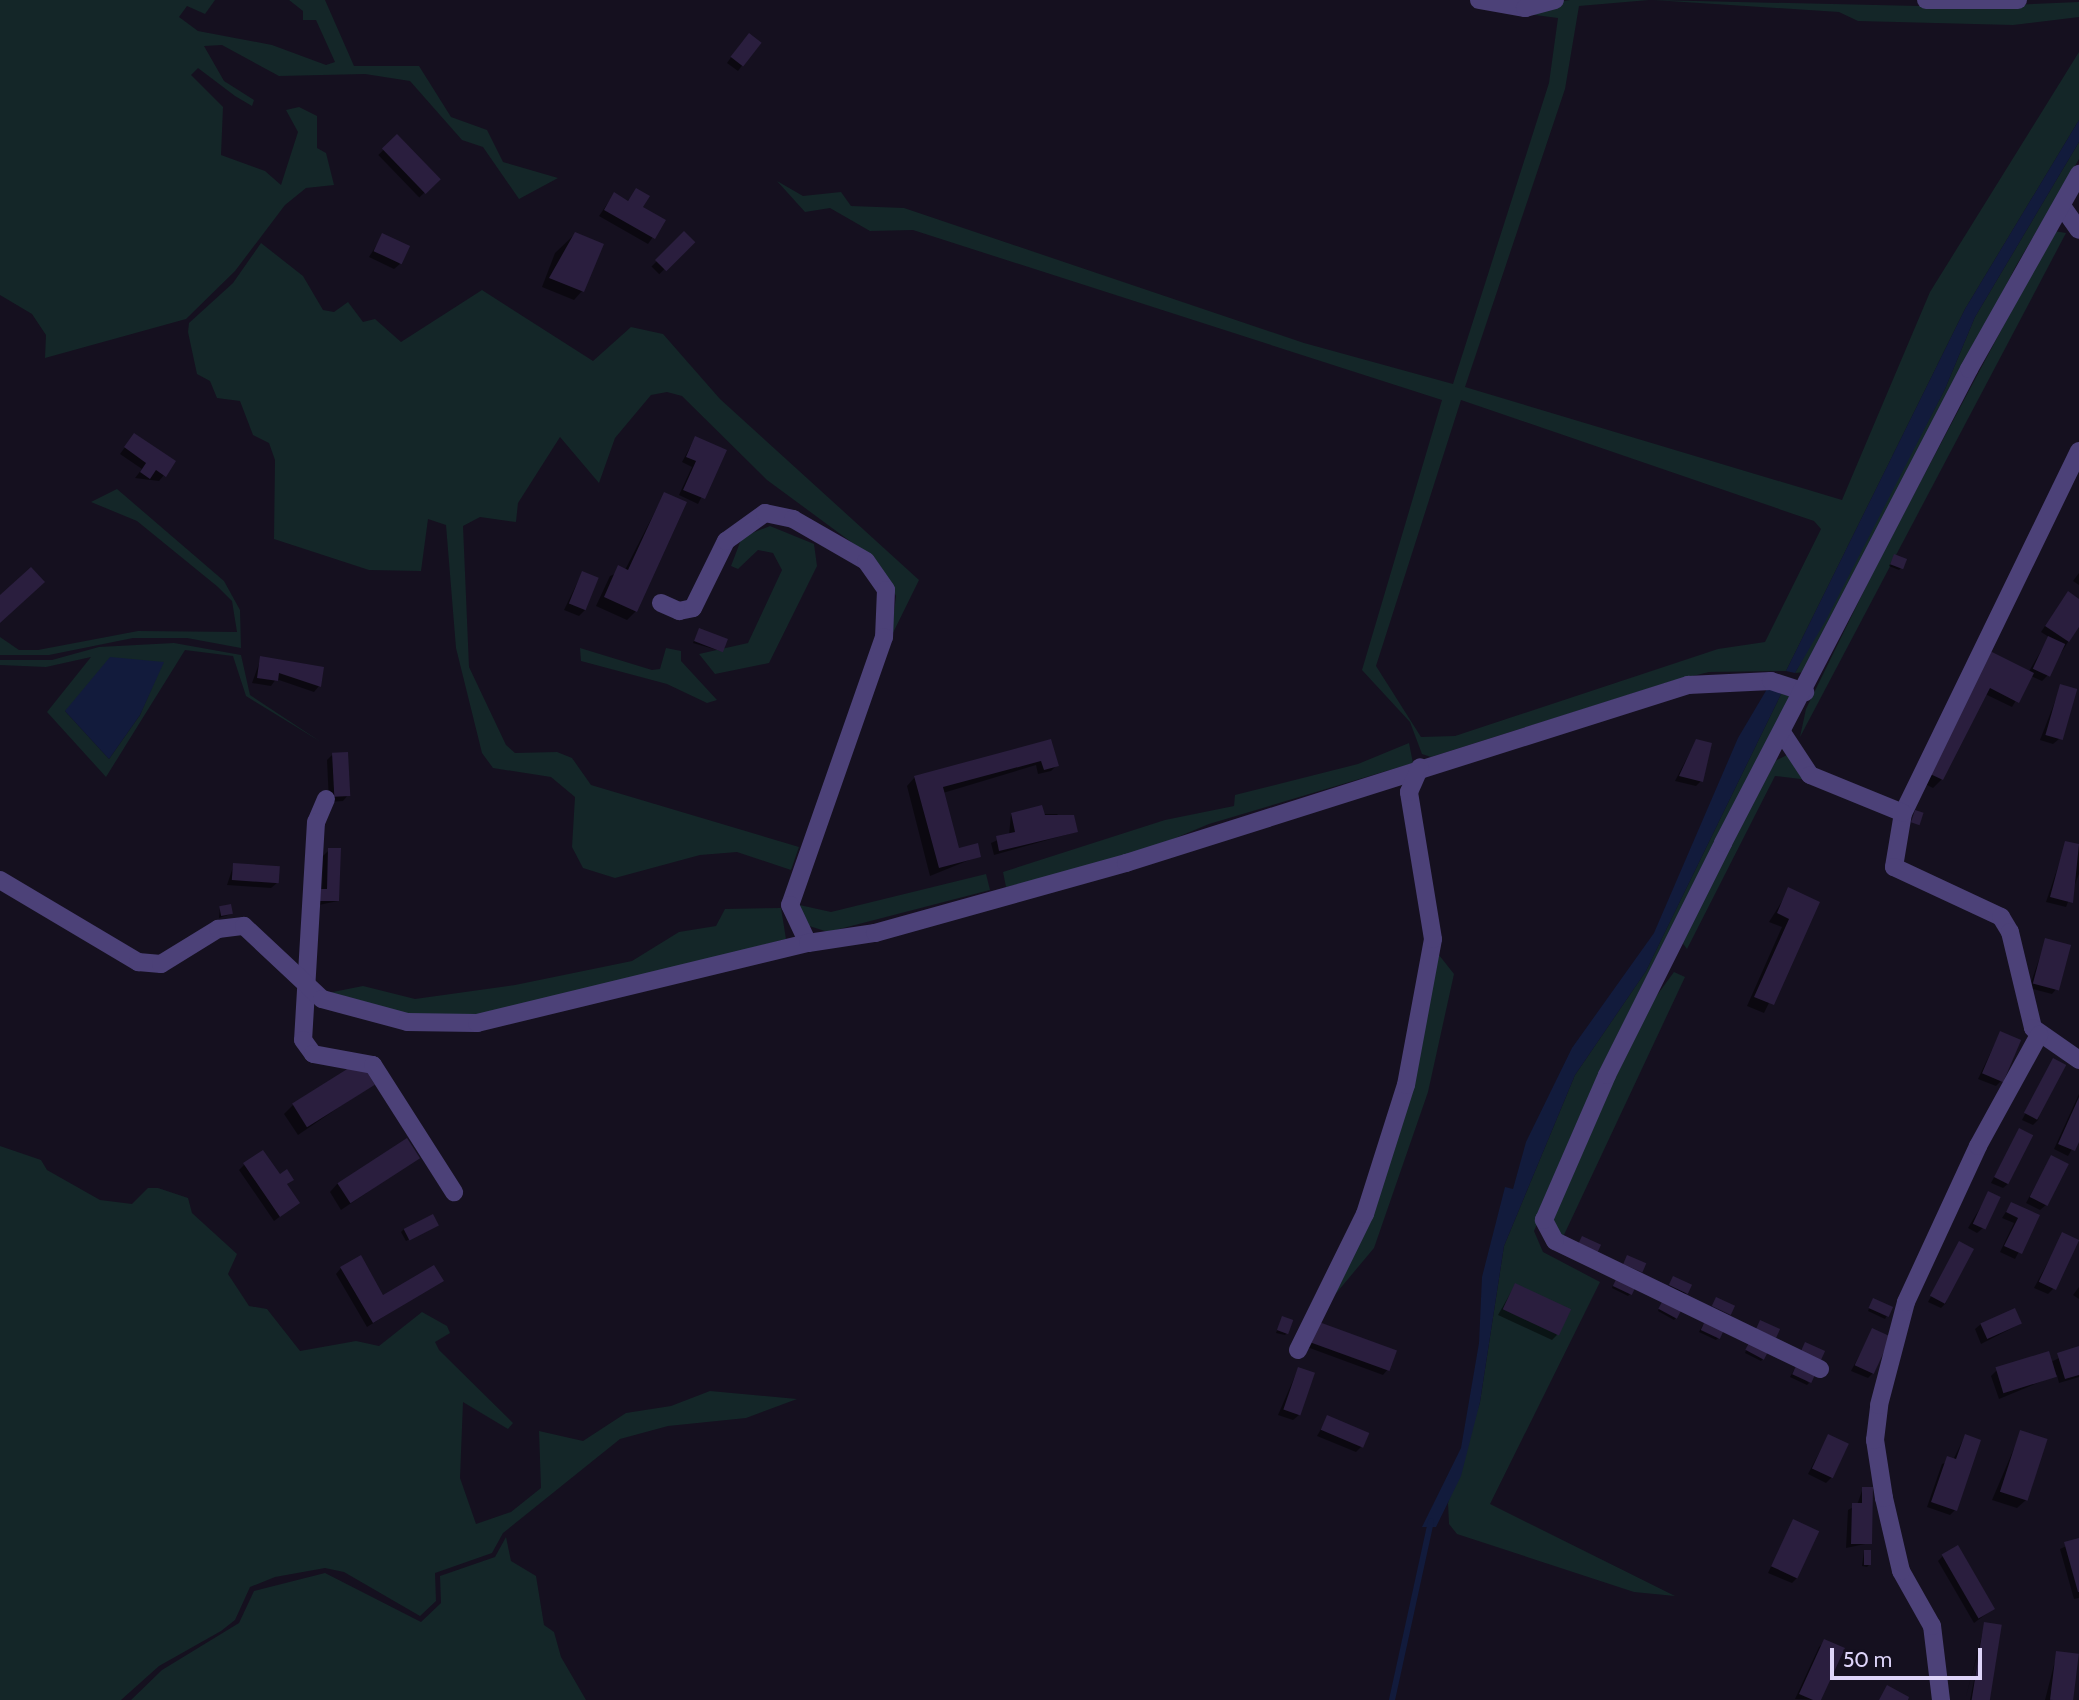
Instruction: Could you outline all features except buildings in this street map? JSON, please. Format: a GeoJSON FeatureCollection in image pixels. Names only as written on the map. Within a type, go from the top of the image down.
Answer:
{"type":"FeatureCollection","features":[{"type":"Feature","properties":{"kind":"street"},"geometry":{"type":"LineString","coordinates":[[1479,0],[1525,8],[1555,0]]}},
{"type":"Feature","properties":{"kind":"street"},"geometry":{"type":"LineString","coordinates":[[1926,0],[2018,0]]}},
{"type":"Feature","properties":{"kind":"street"},"geometry":{"type":"LineString","coordinates":[[1820,1369],[1555,1241],[1544,1220],[1607,1075],[1783,734],[1798,688],[1969,369],[2079,174]]}},
{"type":"Feature","properties":{"kind":"street"},"geometry":{"type":"LineString","coordinates":[[2062,206],[2079,230]]}},
{"type":"Feature","properties":{"kind":"street"},"geometry":{"type":"LineString","coordinates":[[2079,451],[1903,813],[1894,867],[2001,918],[2010,932],[2024,1006],[2039,1035],[2079,1060]]}},
{"type":"Feature","properties":{"kind":"street"},"geometry":{"type":"LineString","coordinates":[[661,603],[679,611],[693,608],[726,541],[739,526],[765,513],[793,519],[866,561],[881,579],[888,621],[790,905],[808,943]]}},
{"type":"Feature","properties":{"kind":"street"},"geometry":{"type":"LineString","coordinates":[[0,880],[112,952],[151,965],[218,929],[244,926],[255,930],[303,987],[376,1017],[477,1023],[808,943],[875,933],[1126,863],[1420,767],[1688,685],[1771,681],[1798,688]]}},
{"type":"Feature","properties":{"kind":"street"},"geometry":{"type":"LineString","coordinates":[[1783,734],[1810,775],[1903,813]]}},
{"type":"Feature","properties":{"kind":"street"},"geometry":{"type":"LineString","coordinates":[[1297,1350],[1365,1214],[1406,1085],[1433,939],[1409,792],[1420,767]]}},
{"type":"Feature","properties":{"kind":"street"},"geometry":{"type":"LineString","coordinates":[[326,799],[316,822],[303,987],[303,1040],[313,1054],[373,1065],[454,1192]]}},
{"type":"Feature","properties":{"kind":"street"},"geometry":{"type":"LineString","coordinates":[[1941,1700],[1932,1626],[1901,1571],[1884,1498],[1875,1440],[1879,1405],[1906,1302],[1978,1146],[2039,1035]]}},
{"type":"Feature","properties":{"kind":"shaded area"},"geometry":{"type":"Polygon","coordinates":[[[0,0],[215,0],[205,14],[187,6],[179,17],[198,31],[272,45],[326,65],[335,62],[316,20],[303,20],[303,11],[289,0],[325,0],[354,66],[419,66],[451,117],[487,130],[503,162],[558,178],[519,199],[483,147],[462,140],[410,81],[365,74],[279,76],[222,45],[204,46],[224,81],[254,100],[252,106],[198,68],[191,75],[223,107],[221,155],[265,171],[281,185],[298,132],[286,110],[299,107],[317,116],[317,148],[326,153],[334,185],[306,188],[285,205],[235,271],[186,319],[45,358],[46,335],[32,314],[0,295],[0,0]]]}},
{"type":"Feature","properties":{"kind":"shaded area"},"geometry":{"type":"Polygon","coordinates":[[[1570,0],[1649,0],[1579,6],[1565,89],[1465,387],[1842,500],[1930,292],[2079,52],[2079,120],[1965,309],[1786,671],[1709,672],[1672,681],[1431,757],[1422,754],[1410,722],[1362,670],[1442,400],[913,230],[870,231],[830,208],[805,212],[777,181],[803,196],[841,192],[851,206],[904,208],[1304,343],[1453,384],[1549,83],[1558,18],[1499,10],[1570,0]],[[1461,400],[1376,666],[1421,737],[1455,736],[1718,649],[1765,642],[1821,529],[1814,521],[1461,400]]]}},
{"type":"Feature","properties":{"kind":"shaded area"},"geometry":{"type":"Polygon","coordinates":[[[1653,0],[1962,7],[2079,2],[2079,17],[2013,25],[1858,21],[1839,12],[1653,0]]]}},
{"type":"Feature","properties":{"kind":"shaded area"},"geometry":{"type":"Polygon","coordinates":[[[2079,142],[2079,159],[2016,266],[1806,672],[1795,673],[1945,389],[1975,317],[2079,142]]]}},
{"type":"Feature","properties":{"kind":"shaded area"},"geometry":{"type":"Polygon","coordinates":[[[2054,231],[2066,233],[1800,737],[1806,709],[1882,554],[2054,231]]]}},
{"type":"Feature","properties":{"kind":"shaded area"},"geometry":{"type":"Polygon","coordinates":[[[261,243],[303,276],[323,310],[334,312],[348,302],[363,322],[375,319],[401,342],[482,290],[593,361],[631,327],[663,334],[720,399],[919,580],[891,637],[896,596],[877,561],[767,480],[682,396],[667,392],[651,395],[615,438],[599,483],[560,437],[518,503],[516,522],[480,517],[463,526],[469,667],[506,745],[515,753],[557,752],[572,758],[591,785],[799,847],[791,870],[737,852],[700,855],[615,878],[583,868],[572,847],[575,797],[551,777],[493,768],[482,753],[456,648],[446,525],[428,519],[421,571],[369,570],[274,539],[275,460],[269,443],[253,435],[240,401],[217,398],[210,381],[197,374],[188,332],[189,323],[233,283],[261,243]]]}},
{"type":"Feature","properties":{"kind":"shaded area"},"geometry":{"type":"Polygon","coordinates":[[[117,489],[224,581],[240,610],[241,648],[187,638],[133,638],[49,655],[0,655],[0,637],[19,650],[38,650],[138,631],[237,632],[232,601],[218,587],[137,521],[91,502],[117,489]]]}},
{"type":"Feature","properties":{"kind":"shaded area"},"geometry":{"type":"Polygon","coordinates":[[[770,526],[814,544],[817,566],[769,663],[715,674],[699,654],[748,643],[782,570],[773,553],[758,550],[738,569],[731,566],[742,537],[770,526]]]}},
{"type":"Feature","properties":{"kind":"shaded area"},"geometry":{"type":"Polygon","coordinates":[[[174,643],[241,655],[250,695],[321,742],[246,696],[233,656],[185,650],[106,777],[47,712],[91,657],[46,667],[0,665],[0,660],[52,660],[99,647],[174,643]],[[163,662],[65,711],[109,759],[140,715],[163,662]]]}},
{"type":"Feature","properties":{"kind":"shaded area"},"geometry":{"type":"Polygon","coordinates":[[[580,648],[652,670],[660,669],[666,648],[681,651],[681,661],[717,700],[707,703],[667,684],[581,661],[580,648]]]}},
{"type":"Feature","properties":{"kind":"shaded area"},"geometry":{"type":"Polygon","coordinates":[[[1784,688],[1791,696],[1605,1066],[1534,1231],[1543,1252],[1600,1282],[1490,1504],[1675,1596],[1634,1592],[1457,1534],[1449,1524],[1448,1503],[1480,1402],[1504,1246],[1575,1075],[1646,971],[1784,688]]]}},
{"type":"Feature","properties":{"kind":"shaded area"},"geometry":{"type":"Polygon","coordinates":[[[1409,743],[1413,763],[1209,824],[1120,861],[1006,887],[1003,872],[1165,820],[1234,806],[1235,795],[1358,764],[1409,743]]]}},
{"type":"Feature","properties":{"kind":"shaded area"},"geometry":{"type":"Polygon","coordinates":[[[1789,754],[1809,780],[1775,776],[1687,949],[1681,941],[1775,761],[1789,754]]]}},
{"type":"Feature","properties":{"kind":"shaded area"},"geometry":{"type":"Polygon","coordinates":[[[986,874],[990,890],[828,932],[803,924],[795,904],[831,912],[986,874]]]}},
{"type":"Feature","properties":{"kind":"shaded area"},"geometry":{"type":"Polygon","coordinates":[[[781,908],[786,939],[495,1014],[400,1014],[328,993],[363,986],[415,999],[515,985],[632,961],[679,932],[716,926],[725,909],[781,908]]]}},
{"type":"Feature","properties":{"kind":"shaded area"},"geometry":{"type":"Polygon","coordinates":[[[1439,955],[1454,974],[1428,1092],[1374,1248],[1333,1297],[1359,1241],[1439,955]]]}},
{"type":"Feature","properties":{"kind":"shaded area"},"geometry":{"type":"Polygon","coordinates":[[[1674,972],[1685,977],[1563,1237],[1553,1230],[1552,1209],[1649,1006],[1674,972]]]}},
{"type":"Feature","properties":{"kind":"shaded area"},"geometry":{"type":"Polygon","coordinates":[[[0,1146],[41,1160],[47,1170],[100,1200],[132,1204],[148,1188],[158,1188],[188,1198],[192,1213],[237,1254],[228,1274],[249,1306],[267,1309],[300,1351],[356,1341],[379,1346],[422,1312],[447,1326],[450,1333],[435,1342],[439,1350],[513,1423],[508,1429],[463,1402],[460,1478],[476,1524],[511,1512],[541,1488],[539,1431],[583,1441],[626,1413],[671,1406],[710,1391],[797,1399],[746,1418],[668,1426],[620,1439],[503,1533],[492,1553],[435,1573],[436,1601],[420,1616],[344,1572],[325,1568],[275,1577],[250,1587],[235,1620],[221,1631],[159,1666],[121,1700],[0,1700],[0,1146]]]}},
{"type":"Feature","properties":{"kind":"shaded area"},"geometry":{"type":"Polygon","coordinates":[[[506,1537],[511,1561],[536,1576],[544,1625],[554,1632],[561,1657],[586,1700],[131,1700],[162,1670],[239,1623],[254,1591],[325,1573],[421,1622],[441,1603],[440,1576],[495,1557],[506,1537]]]}},
{"type":"Feature","properties":{"kind":"water"},"geometry":{"type":"Polygon","coordinates":[[[2079,120],[2079,142],[1975,317],[1945,389],[1826,620],[1795,673],[1786,671],[1965,309],[2079,120]]]}},
{"type":"Feature","properties":{"kind":"water"},"geometry":{"type":"Polygon","coordinates":[[[110,657],[164,662],[140,715],[109,759],[65,711],[110,657]]]}},
{"type":"Feature","properties":{"kind":"water"},"geometry":{"type":"Polygon","coordinates":[[[1784,688],[1646,971],[1575,1075],[1504,1246],[1480,1402],[1461,1476],[1436,1527],[1422,1527],[1461,1448],[1479,1343],[1482,1277],[1505,1187],[1513,1189],[1526,1142],[1572,1048],[1654,933],[1738,738],[1767,689],[1784,688]]]}},
{"type":"Feature","properties":{"kind":"waterway"},"geometry":{"type":"LineString","coordinates":[[1392,1700],[1431,1521]]}}]}
